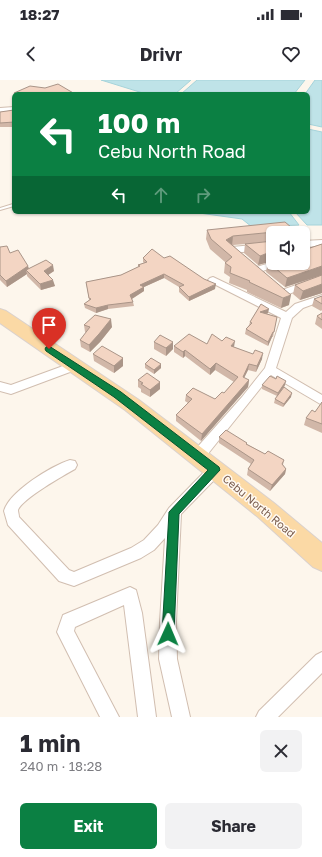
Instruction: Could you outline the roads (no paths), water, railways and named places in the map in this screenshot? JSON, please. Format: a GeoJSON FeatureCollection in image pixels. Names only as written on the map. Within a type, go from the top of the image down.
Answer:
{"type":"FeatureCollection","features":[{"type":"Feature","properties":{"kind":"main road","name":"Cebu North Road"},"geometry":{"type":"LineString","coordinates":[[0,315],[118,395],[266,510],[322,559]]}},
{"type":"Feature","properties":{"kind":"street"},"geometry":{"type":"LineString","coordinates":[[0,110],[12,109]]}},
{"type":"Feature","properties":{"kind":"street"},"geometry":{"type":"LineString","coordinates":[[310,244],[322,243]]}},
{"type":"Feature","properties":{"kind":"street"},"geometry":{"type":"LineString","coordinates":[[266,247],[232,250],[267,279]]}},
{"type":"Feature","properties":{"kind":"street"},"geometry":{"type":"LineString","coordinates":[[310,253],[322,249]]}},
{"type":"Feature","properties":{"kind":"street"},"geometry":{"type":"LineString","coordinates":[[250,265],[266,264]]}},
{"type":"Feature","properties":{"kind":"street"},"geometry":{"type":"LineString","coordinates":[[299,306],[280,291],[322,279]]}},
{"type":"Feature","properties":{"kind":"street"},"geometry":{"type":"LineString","coordinates":[[213,280],[287,317]]}},
{"type":"Feature","properties":{"kind":"street"},"geometry":{"type":"LineString","coordinates":[[198,456],[246,400],[270,369],[287,317],[299,306],[322,298]]}},
{"type":"Feature","properties":{"kind":"street"},"geometry":{"type":"LineString","coordinates":[[0,386],[11,390],[74,366]]}},
{"type":"Feature","properties":{"kind":"street"},"geometry":{"type":"LineString","coordinates":[[270,369],[322,401]]}},
{"type":"Feature","properties":{"kind":"street"},"geometry":{"type":"LineString","coordinates":[[70,465],[23,496],[12,508],[11,514],[13,520],[64,576],[74,578],[136,553],[148,546],[163,530],[174,512],[215,470]]}},
{"type":"Feature","properties":{"kind":"street"},"geometry":{"type":"LineString","coordinates":[[174,512],[168,622],[168,658],[181,717]]}},
{"type":"Feature","properties":{"kind":"street"},"geometry":{"type":"LineString","coordinates":[[110,717],[66,632],[66,627],[69,621],[130,596],[134,613],[147,717]]}},
{"type":"Feature","properties":{"kind":"street"},"geometry":{"type":"LineString","coordinates":[[265,717],[322,661]]}},
{"type":"Feature","properties":{"kind":"lane"},"geometry":{"type":"LineString","coordinates":[[0,209],[12,206]]}},
{"type":"Feature","properties":{"kind":"water"},"geometry":{"type":"Polygon","coordinates":[[[101,80],[191,80],[177,92],[140,92],[101,80]]]}},
{"type":"Feature","properties":{"kind":"water"},"geometry":{"type":"Polygon","coordinates":[[[197,80],[305,80],[296,92],[183,92],[197,80]]]}},
{"type":"Feature","properties":{"kind":"water"},"geometry":{"type":"Polygon","coordinates":[[[315,80],[322,80],[322,127],[310,124],[310,92],[306,92],[315,80]]]}},
{"type":"Feature","properties":{"kind":"water"},"geometry":{"type":"Polygon","coordinates":[[[310,129],[322,132],[322,225],[307,225],[297,214],[310,214],[310,129]]]}},
{"type":"Feature","properties":{"kind":"water"},"geometry":{"type":"Polygon","coordinates":[[[206,214],[291,214],[299,225],[252,227],[242,219],[206,214]]]}}]}
